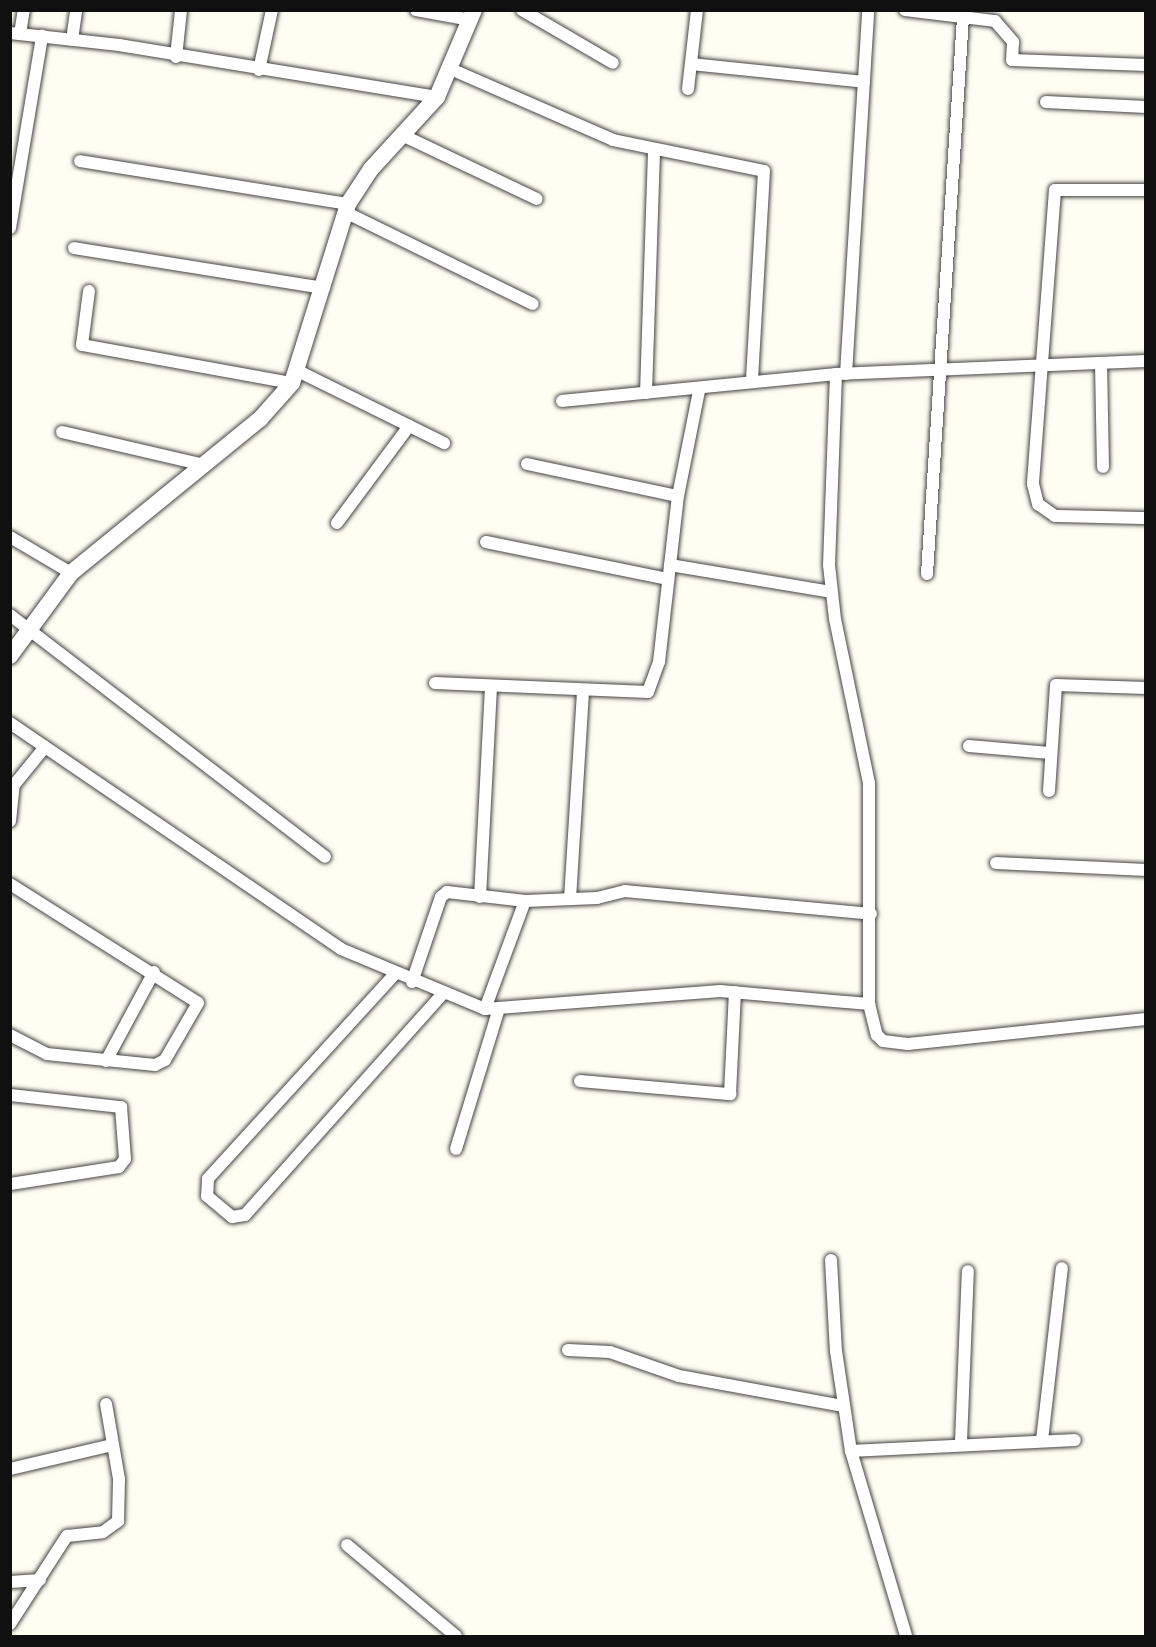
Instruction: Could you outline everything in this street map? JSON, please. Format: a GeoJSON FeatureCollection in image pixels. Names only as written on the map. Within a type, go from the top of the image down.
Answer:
{"type":"FeatureCollection","features":[{"type":"Feature","properties":{"kind":"street"},"geometry":{"type":"LineString","coordinates":[[24,10],[15,34],[72,40],[437,97]]}},
{"type":"Feature","properties":{"kind":"street"},"geometry":{"type":"LineString","coordinates":[[72,40],[76,10]]}},
{"type":"Feature","properties":{"kind":"street"},"geometry":{"type":"LineString","coordinates":[[176,57],[181,10]]}},
{"type":"Feature","properties":{"kind":"street"},"geometry":{"type":"LineString","coordinates":[[259,70],[272,10]]}},
{"type":"Feature","properties":{"kind":"street"},"geometry":{"type":"LineString","coordinates":[[10,656],[28,626],[71,573],[260,419],[295,377],[347,208],[402,135],[437,97],[453,70],[473,15],[416,10]]}},
{"type":"Feature","properties":{"kind":"street"},"geometry":{"type":"LineString","coordinates":[[522,10],[613,63]]}},
{"type":"Feature","properties":{"kind":"street"},"geometry":{"type":"LineString","coordinates":[[688,89],[697,10]]}},
{"type":"Feature","properties":{"kind":"street"},"geometry":{"type":"LineString","coordinates":[[868,10],[841,374],[831,592],[865,750],[871,914],[868,1004],[877,1035],[896,1044],[1146,1020]]}},
{"type":"Feature","properties":{"kind":"street"},"geometry":{"type":"LineString","coordinates":[[905,10],[963,17],[995,16],[1013,42],[1012,60],[1146,65]]}},
{"type":"Feature","properties":{"kind":"street"},"geometry":{"type":"LineString","coordinates":[[927,574],[936,370],[963,17]]}},
{"type":"Feature","properties":{"kind":"street"},"geometry":{"type":"LineString","coordinates":[[10,228],[42,36]]}},
{"type":"Feature","properties":{"kind":"street"},"geometry":{"type":"LineString","coordinates":[[691,64],[864,82]]}},
{"type":"Feature","properties":{"kind":"street"},"geometry":{"type":"LineString","coordinates":[[453,70],[654,152],[764,171],[752,382]]}},
{"type":"Feature","properties":{"kind":"street"},"geometry":{"type":"LineString","coordinates":[[1046,102],[1146,107]]}},
{"type":"Feature","properties":{"kind":"street"},"geometry":{"type":"LineString","coordinates":[[402,135],[537,199]]}},
{"type":"Feature","properties":{"kind":"street"},"geometry":{"type":"LineString","coordinates":[[645,393],[654,152]]}},
{"type":"Feature","properties":{"kind":"street"},"geometry":{"type":"LineString","coordinates":[[80,160],[347,208],[533,304]]}},
{"type":"Feature","properties":{"kind":"street"},"geometry":{"type":"LineString","coordinates":[[1146,190],[1055,190],[1033,484],[1038,504],[1055,516],[1146,518]]}},
{"type":"Feature","properties":{"kind":"street"},"geometry":{"type":"LineString","coordinates":[[74,248],[324,288]]}},
{"type":"Feature","properties":{"kind":"street"},"geometry":{"type":"LineString","coordinates":[[89,291],[82,345],[295,377],[444,443]]}},
{"type":"Feature","properties":{"kind":"street"},"geometry":{"type":"LineString","coordinates":[[562,401],[645,393],[699,391],[752,382],[841,374],[1146,361]]}},
{"type":"Feature","properties":{"kind":"street"},"geometry":{"type":"LineString","coordinates":[[1101,363],[1102,467]]}},
{"type":"Feature","properties":{"kind":"street"},"geometry":{"type":"LineString","coordinates":[[435,683],[640,696],[654,684],[678,496],[699,391]]}},
{"type":"Feature","properties":{"kind":"street"},"geometry":{"type":"LineString","coordinates":[[337,523],[410,426]]}},
{"type":"Feature","properties":{"kind":"street"},"geometry":{"type":"LineString","coordinates":[[62,432],[204,465]]}},
{"type":"Feature","properties":{"kind":"street"},"geometry":{"type":"LineString","coordinates":[[527,464],[678,496]]}},
{"type":"Feature","properties":{"kind":"street"},"geometry":{"type":"LineString","coordinates":[[10,537],[71,573]]}},
{"type":"Feature","properties":{"kind":"street"},"geometry":{"type":"LineString","coordinates":[[486,542],[668,579]]}},
{"type":"Feature","properties":{"kind":"street"},"geometry":{"type":"LineString","coordinates":[[670,565],[831,592]]}},
{"type":"Feature","properties":{"kind":"street"},"geometry":{"type":"LineString","coordinates":[[10,615],[28,626],[325,857]]}},
{"type":"Feature","properties":{"kind":"street"},"geometry":{"type":"LineString","coordinates":[[1048,791],[1056,685],[1146,687]]}},
{"type":"Feature","properties":{"kind":"street"},"geometry":{"type":"LineString","coordinates":[[480,897],[491,687]]}},
{"type":"Feature","properties":{"kind":"street"},"geometry":{"type":"LineString","coordinates":[[570,899],[583,692]]}},
{"type":"Feature","properties":{"kind":"street"},"geometry":{"type":"LineString","coordinates":[[10,723],[304,925],[394,975],[442,995],[498,1012],[735,992],[868,1004]]}},
{"type":"Feature","properties":{"kind":"street"},"geometry":{"type":"LineString","coordinates":[[969,746],[1050,753]]}},
{"type":"Feature","properties":{"kind":"street"},"geometry":{"type":"LineString","coordinates":[[10,821],[14,785],[45,747]]}},
{"type":"Feature","properties":{"kind":"street"},"geometry":{"type":"LineString","coordinates":[[996,863],[1146,870]]}},
{"type":"Feature","properties":{"kind":"street"},"geometry":{"type":"LineString","coordinates":[[10,884],[197,998],[195,1011],[165,1060],[155,1065],[47,1054],[10,1035]]}},
{"type":"Feature","properties":{"kind":"street"},"geometry":{"type":"LineString","coordinates":[[412,982],[443,894],[525,901],[570,899],[625,891],[871,914]]}},
{"type":"Feature","properties":{"kind":"street"},"geometry":{"type":"LineString","coordinates":[[485,1009],[525,901]]}},
{"type":"Feature","properties":{"kind":"street"},"geometry":{"type":"LineString","coordinates":[[106,1061],[154,972]]}},
{"type":"Feature","properties":{"kind":"street"},"geometry":{"type":"LineString","coordinates":[[394,975],[208,1179],[207,1196],[232,1217],[245,1215],[442,995]]}},
{"type":"Feature","properties":{"kind":"street"},"geometry":{"type":"LineString","coordinates":[[580,1081],[730,1094],[735,992]]}},
{"type":"Feature","properties":{"kind":"street"},"geometry":{"type":"LineString","coordinates":[[456,1149],[498,1012]]}},
{"type":"Feature","properties":{"kind":"street"},"geometry":{"type":"LineString","coordinates":[[10,1095],[121,1107],[126,1159],[119,1167],[10,1184]]}},
{"type":"Feature","properties":{"kind":"street"},"geometry":{"type":"LineString","coordinates":[[831,1260],[842,1406],[851,1451],[906,1636]]}},
{"type":"Feature","properties":{"kind":"street"},"geometry":{"type":"LineString","coordinates":[[1042,1440],[1062,1268]]}},
{"type":"Feature","properties":{"kind":"street"},"geometry":{"type":"LineString","coordinates":[[961,1442],[968,1271]]}},
{"type":"Feature","properties":{"kind":"street"},"geometry":{"type":"LineString","coordinates":[[568,1350],[609,1352],[680,1376],[842,1406]]}},
{"type":"Feature","properties":{"kind":"street"},"geometry":{"type":"LineString","coordinates":[[10,1624],[68,1536],[103,1532],[118,1521],[119,1479],[106,1404]]}},
{"type":"Feature","properties":{"kind":"street"},"geometry":{"type":"LineString","coordinates":[[851,1451],[961,1442],[1075,1440]]}},
{"type":"Feature","properties":{"kind":"street"},"geometry":{"type":"LineString","coordinates":[[10,1469],[112,1445]]}},
{"type":"Feature","properties":{"kind":"street"},"geometry":{"type":"LineString","coordinates":[[347,1545],[456,1636]]}},
{"type":"Feature","properties":{"kind":"street"},"geometry":{"type":"LineString","coordinates":[[10,1582],[40,1580]]}}]}
